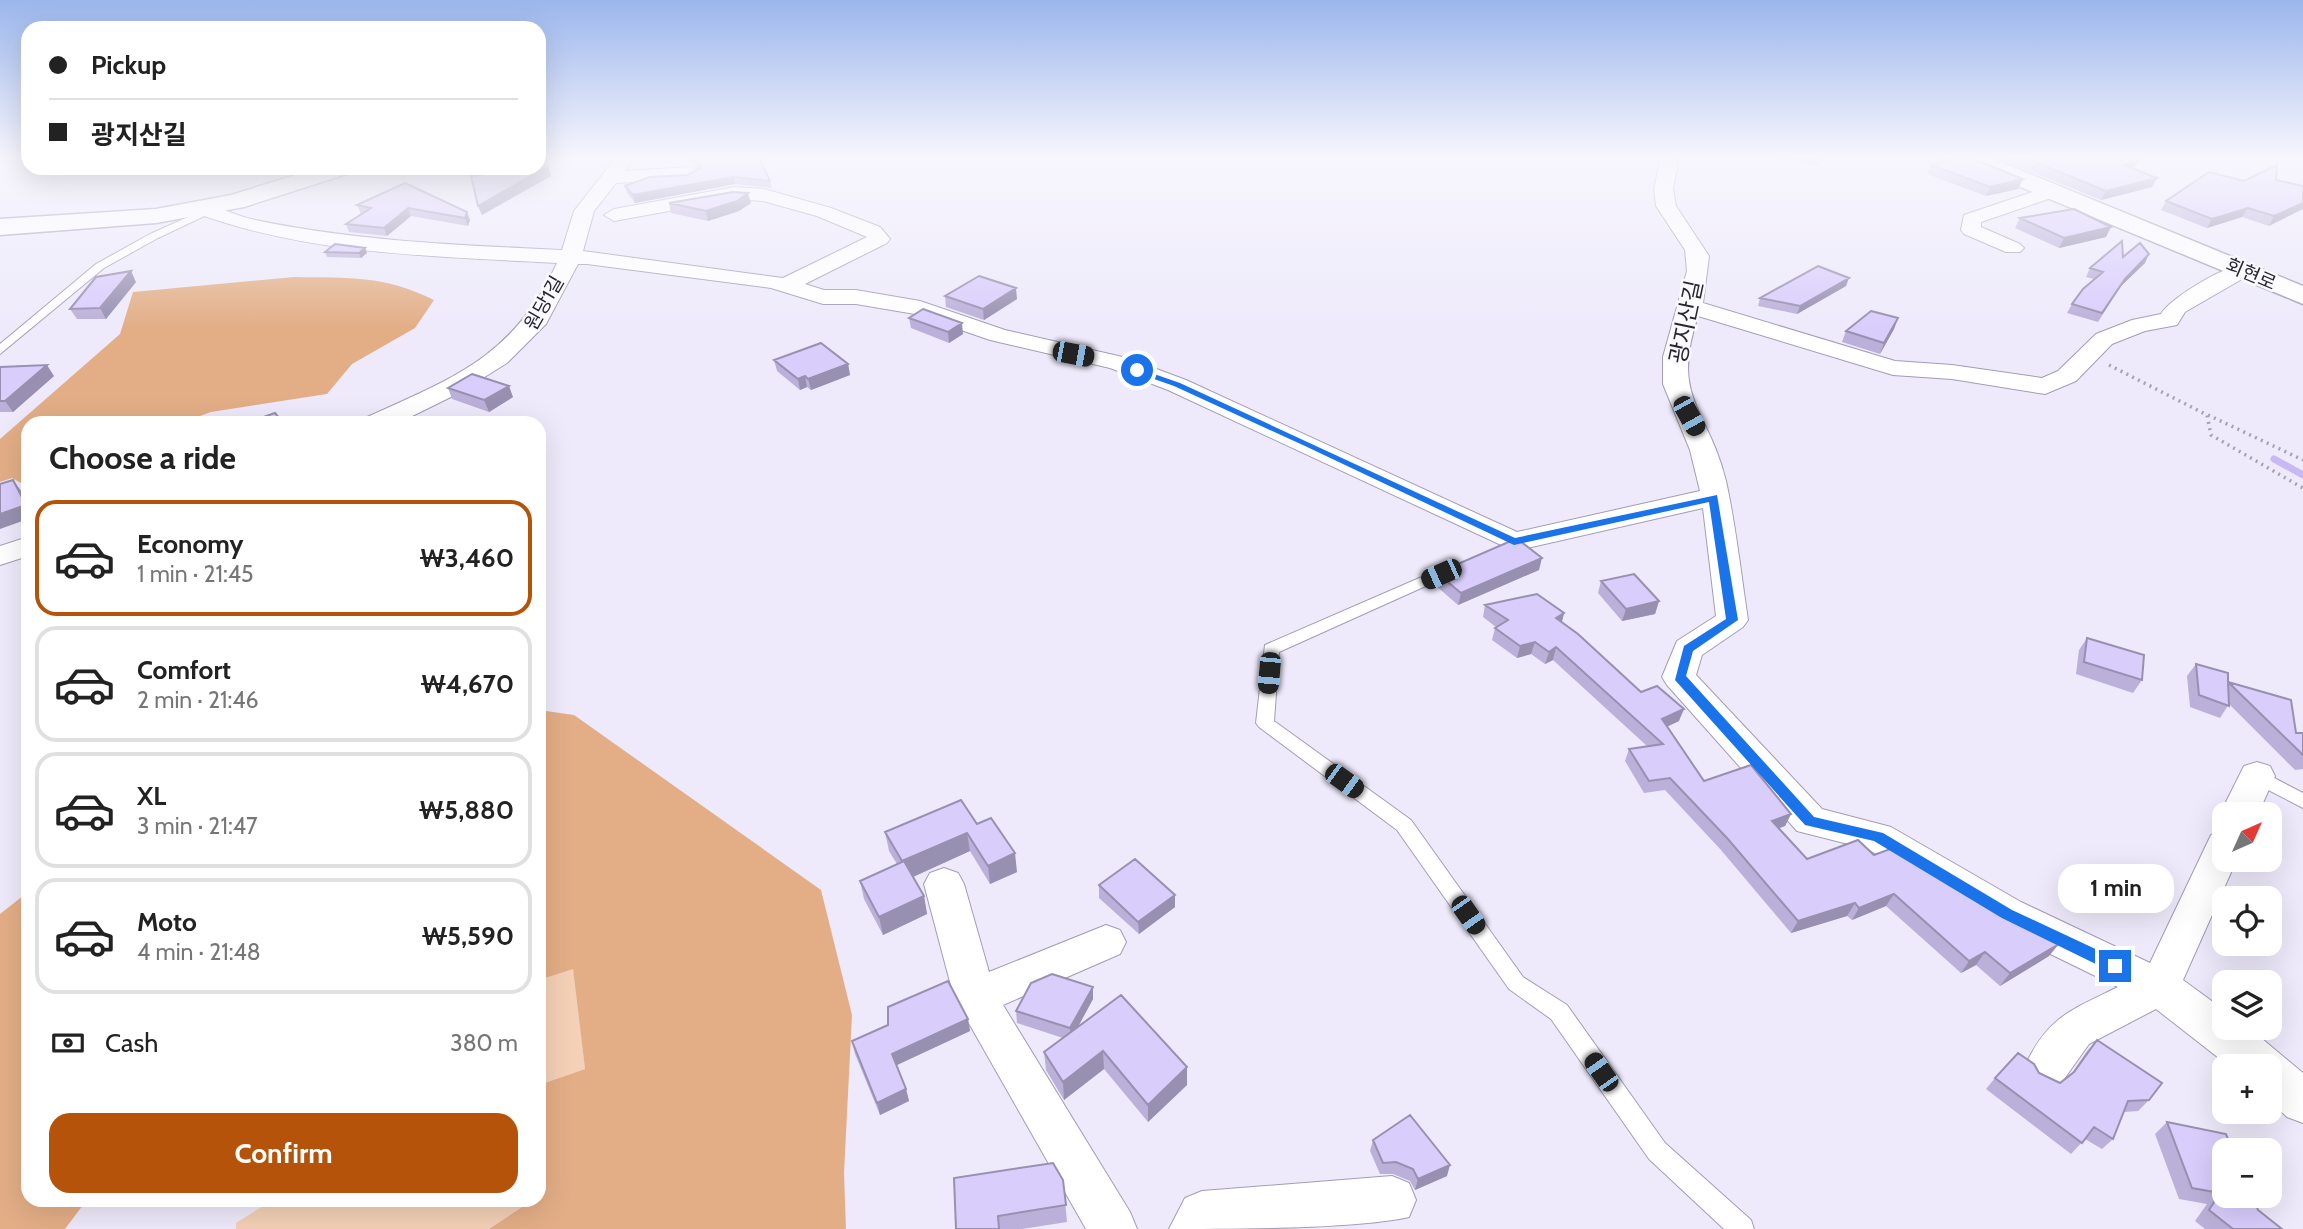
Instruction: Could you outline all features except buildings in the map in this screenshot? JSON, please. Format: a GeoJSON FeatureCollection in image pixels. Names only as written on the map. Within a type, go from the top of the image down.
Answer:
{"type":"FeatureCollection","features":[{"type":"Feature","properties":{"kind":"street"},"geometry":{"type":"LineString","coordinates":[[0,227],[172,213]]}},
{"type":"Feature","properties":{"kind":"street"},"geometry":{"type":"LineString","coordinates":[[214,213],[244,224],[330,239],[446,251],[568,257],[784,286],[823,297],[856,297],[920,308],[1024,342],[1118,363],[1189,390],[1514,542],[1713,498]]}},
{"type":"Feature","properties":{"kind":"street","name":"원당1길"},"geometry":{"type":"LineString","coordinates":[[391,416],[439,394],[486,366],[519,342],[552,296],[585,213]]}},
{"type":"Feature","properties":{"kind":"street"},"geometry":{"type":"LineString","coordinates":[[582,218],[623,213]]}},
{"type":"Feature","properties":{"kind":"street"},"geometry":{"type":"LineString","coordinates":[[784,286],[880,239],[873,231],[827,213]]}},
{"type":"Feature","properties":{"kind":"street","name":"광지산길"},"geometry":{"type":"LineString","coordinates":[[1668,213],[1693,243],[1698,256],[1674,371],[1680,400],[1698,433],[1708,463],[1732,620],[1688,649],[1679,677],[1810,821],[1878,837],[2007,914],[2159,987],[2247,1054]]}},
{"type":"Feature","properties":{"kind":"street"},"geometry":{"type":"LineString","coordinates":[[1988,213],[1971,219],[1970,230],[2013,248]]}},
{"type":"Feature","properties":{"kind":"street","name":"회현로"},"geometry":{"type":"LineString","coordinates":[[2106,213],[2303,296]]}},
{"type":"Feature","properties":{"kind":"street"},"geometry":{"type":"LineString","coordinates":[[614,215],[654,224]]}},
{"type":"Feature","properties":{"kind":"street"},"geometry":{"type":"LineString","coordinates":[[1689,306],[1893,368],[1952,372],[2045,386],[2067,376],[2104,339],[2140,325],[2169,320],[2176,308],[2241,270]]}},
{"type":"Feature","properties":{"kind":"street"},"geometry":{"type":"LineString","coordinates":[[0,556],[21,548]]}},
{"type":"Feature","properties":{"kind":"street"},"geometry":{"type":"LineString","coordinates":[[2245,802],[2257,776]]}},
{"type":"Feature","properties":{"kind":"street"},"geometry":{"type":"LineString","coordinates":[[2046,1068],[2074,1030],[2159,987],[2212,872]]}},
{"type":"Feature","properties":{"kind":"street"},"geometry":{"type":"LineString","coordinates":[[944,884],[975,997],[1112,1229]]}},
{"type":"Feature","properties":{"kind":"street"},"geometry":{"type":"LineString","coordinates":[[975,997],[1106,942]]}},
{"type":"Feature","properties":{"kind":"street"},"geometry":{"type":"LineString","coordinates":[[2282,1084],[2303,1102]]}},
{"type":"Feature","properties":{"kind":"street"},"geometry":{"type":"LineString","coordinates":[[1194,1229],[1202,1215],[1392,1200]]}},
{"type":"Feature","properties":{"kind":"lane"},"geometry":{"type":"LineString","coordinates":[[0,349],[100,266],[198,213]]}},
{"type":"Feature","properties":{"kind":"lane"},"geometry":{"type":"LineString","coordinates":[[1514,542],[1271,649],[1265,723],[1404,825],[1516,983],[1559,1012],[1657,1151],[1742,1229]]}},
{"type":"Feature","properties":{"kind":"lane"},"geometry":{"type":"LineString","coordinates":[[2257,776],[2303,802]]}},
{"type":"Feature","properties":{"kind":"path"},"geometry":{"type":"LineString","coordinates":[[2087,354],[2303,460]]}},
{"type":"Feature","properties":{"kind":"path"},"geometry":{"type":"LineString","coordinates":[[2207,415],[2211,435],[2303,488]]}},
{"type":"Feature","properties":{"kind":"shaded area"},"geometry":{"type":"Polygon","coordinates":[[[294,277],[349,278],[399,286],[434,300],[415,328],[352,364],[327,394],[200,416],[26,416],[120,334],[133,292],[294,277]]]}},
{"type":"Feature","properties":{"kind":"shaded area"},"geometry":{"type":"Polygon","coordinates":[[[21,421],[21,483],[12,478],[0,482],[0,439],[21,421]]]}},
{"type":"Feature","properties":{"kind":"shaded area"},"geometry":{"type":"Polygon","coordinates":[[[546,711],[574,715],[821,890],[852,1015],[844,1173],[846,1229],[489,1229],[522,1207],[546,1207],[546,1083],[585,1069],[573,969],[546,978],[546,711]]]}},
{"type":"Feature","properties":{"kind":"shaded area"},"geometry":{"type":"Polygon","coordinates":[[[21,898],[21,1207],[82,1207],[65,1229],[0,1229],[0,914],[21,898]]]}},
{"type":"Feature","properties":{"kind":"shaded area"},"geometry":{"type":"Polygon","coordinates":[[[573,968],[585,1069],[546,1083],[546,978],[573,968]]]}},
{"type":"Feature","properties":{"kind":"shaded area"},"geometry":{"type":"Polygon","coordinates":[[[261,1207],[522,1207],[489,1229],[236,1229],[236,1223],[261,1207]]]}},
{"type":"Feature","properties":{"kind":"waterway"},"geometry":{"type":"LineString","coordinates":[[2274,459],[2303,475]]}},
{"type":"Feature","properties":{"kind":"route"},"geometry":{"type":"LineString","coordinates":[[1137,370],[1177,384],[1514,542],[1560,534],[1713,498],[1732,620],[1688,649],[1679,677],[1810,821],[1878,837],[2007,914],[2115,966]]}}]}
